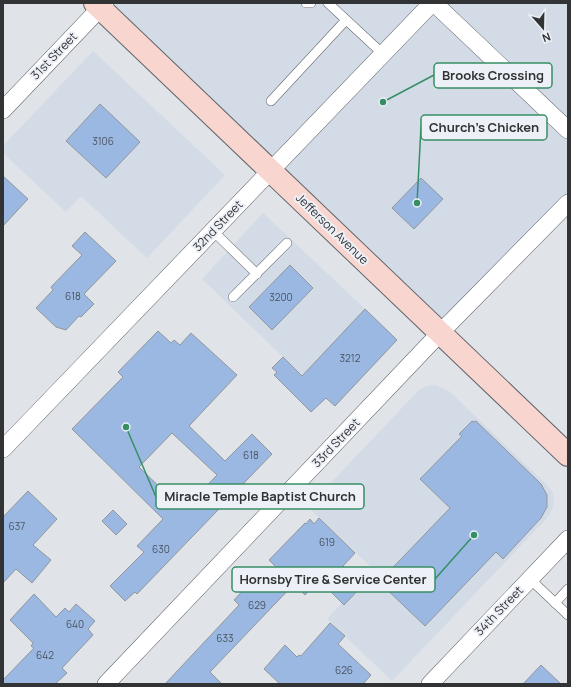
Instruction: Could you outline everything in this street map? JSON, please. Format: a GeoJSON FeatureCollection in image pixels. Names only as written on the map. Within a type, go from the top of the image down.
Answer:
{"type":"FeatureCollection","features":[{"type":"Feature","properties":{"kind":"main road","name":"Jefferson Avenue"},"geometry":{"type":"LineString","coordinates":[[100,5],[568,455]]}},
{"type":"Feature","properties":{"kind":"street","name":"32nd Street"},"geometry":{"type":"LineString","coordinates":[[3,449],[433,3]]}},
{"type":"Feature","properties":{"kind":"street"},"geometry":{"type":"LineString","coordinates":[[433,3],[568,130]]}},
{"type":"Feature","properties":{"kind":"street","name":"31st Street"},"geometry":{"type":"LineString","coordinates":[[3,110],[100,5]]}},
{"type":"Feature","properties":{"kind":"street","name":"33rd Street"},"geometry":{"type":"LineString","coordinates":[[106,684],[440,333],[568,204]]}},
{"type":"Feature","properties":{"kind":"street","name":"34th Street"},"geometry":{"type":"LineString","coordinates":[[430,684],[568,539]]}},
{"type":"Feature","properties":{"kind":"lane"},"geometry":{"type":"LineString","coordinates":[[306,3],[311,3]]}},
{"type":"Feature","properties":{"kind":"lane"},"geometry":{"type":"LineString","coordinates":[[328,3],[383,54]]}},
{"type":"Feature","properties":{"kind":"lane"},"geometry":{"type":"LineString","coordinates":[[271,101],[346,20]]}},
{"type":"Feature","properties":{"kind":"lane"},"geometry":{"type":"LineString","coordinates":[[213,231],[257,274]]}},
{"type":"Feature","properties":{"kind":"lane"},"geometry":{"type":"LineString","coordinates":[[233,298],[287,243]]}},
{"type":"Feature","properties":{"kind":"lane"},"geometry":{"type":"LineString","coordinates":[[530,579],[568,615]]}},
{"type":"Feature","properties":{"kind":"lane"},"geometry":{"type":"LineString","coordinates":[[555,603],[568,589]]}},
{"type":"Feature","properties":{"kind":"shaded area"},"geometry":{"type":"Polygon","coordinates":[[[94,3],[568,3],[568,201],[440,333],[94,3]]]}},
{"type":"Feature","properties":{"kind":"shaded area"},"geometry":{"type":"Polygon","coordinates":[[[93,51],[225,175],[147,258],[81,196],[66,212],[3,153],[3,146],[93,51]]]}},
{"type":"Feature","properties":{"kind":"shaded area"},"geometry":{"type":"Polygon","coordinates":[[[263,213],[395,337],[332,404],[202,279],[263,213]]]}},
{"type":"Feature","properties":{"kind":"shaded area"},"geometry":{"type":"Polygon","coordinates":[[[436,385],[449,391],[547,485],[552,491],[554,499],[553,507],[548,517],[392,681],[327,619],[373,569],[308,507],[419,390],[426,386],[436,385]]]}},
{"type":"Feature","properties":{"kind":"building"},"geometry":{"type":"Polygon","coordinates":[[[100,104],[140,142],[106,178],[66,141],[100,104]]]}},
{"type":"Feature","properties":{"kind":"building"},"geometry":{"type":"Polygon","coordinates":[[[3,176],[28,199],[3,226],[3,176]]]}},
{"type":"Feature","properties":{"kind":"building"},"geometry":{"type":"Polygon","coordinates":[[[421,178],[443,199],[414,229],[392,208],[421,178]]]}},
{"type":"Feature","properties":{"kind":"building"},"geometry":{"type":"Polygon","coordinates":[[[85,232],[116,261],[84,294],[94,304],[81,317],[79,316],[66,330],[56,327],[36,308],[53,290],[51,287],[82,255],[72,246],[85,232]]]}},
{"type":"Feature","properties":{"kind":"building"},"geometry":{"type":"Polygon","coordinates":[[[290,265],[313,288],[272,330],[249,307],[290,265]]]}},
{"type":"Feature","properties":{"kind":"building"},"geometry":{"type":"Polygon","coordinates":[[[365,309],[397,340],[335,406],[326,398],[311,412],[274,375],[277,372],[272,368],[283,357],[302,376],[365,309]]]}},
{"type":"Feature","properties":{"kind":"building"},"geometry":{"type":"Polygon","coordinates":[[[158,331],[171,343],[174,340],[180,345],[191,333],[237,375],[189,426],[225,461],[252,434],[272,454],[137,594],[135,592],[125,601],[110,586],[144,552],[137,546],[163,519],[72,429],[123,377],[118,372],[158,331]],[[172,433],[139,467],[173,500],[184,489],[194,499],[217,475],[172,433]]]}},
{"type":"Feature","properties":{"kind":"building"},"geometry":{"type":"Polygon","coordinates":[[[472,421],[476,421],[541,484],[547,495],[547,507],[541,518],[503,559],[496,552],[425,626],[379,582],[450,508],[420,479],[462,436],[459,434],[472,421]]]}},
{"type":"Feature","properties":{"kind":"building"},"geometry":{"type":"Polygon","coordinates":[[[28,491],[57,519],[33,545],[51,560],[32,583],[16,569],[3,583],[3,517],[28,491]]]}},
{"type":"Feature","properties":{"kind":"building"},"geometry":{"type":"Polygon","coordinates":[[[113,510],[127,524],[116,535],[102,521],[113,510]]]}},
{"type":"Feature","properties":{"kind":"building"},"geometry":{"type":"Polygon","coordinates":[[[319,518],[355,553],[343,566],[363,585],[344,605],[319,580],[305,595],[294,584],[210,672],[222,684],[165,684],[239,605],[234,600],[248,585],[255,590],[277,568],[269,560],[305,523],[306,524],[310,519],[314,524],[319,518]]]}},
{"type":"Feature","properties":{"kind":"building"},"geometry":{"type":"Polygon","coordinates":[[[34,594],[56,617],[65,608],[69,612],[76,604],[95,621],[88,629],[93,635],[62,668],[67,673],[55,684],[3,684],[3,680],[34,648],[31,646],[33,643],[10,620],[34,594]]]}},
{"type":"Feature","properties":{"kind":"building"},"geometry":{"type":"Polygon","coordinates":[[[330,623],[345,636],[338,644],[371,675],[363,684],[280,684],[264,669],[285,645],[297,657],[299,655],[301,656],[330,623]]]}},
{"type":"Feature","properties":{"kind":"building"},"geometry":{"type":"Polygon","coordinates":[[[541,665],[561,684],[523,684],[541,665]]]}},
{"type":"Feature","properties":{"kind":"place","name":"Brooks Crossing"},"geometry":{"type":"Point","coordinates":[383,102]}},
{"type":"Feature","properties":{"kind":"place","name":"Church's Chicken"},"geometry":{"type":"Point","coordinates":[417,203]}},
{"type":"Feature","properties":{"kind":"place","name":"Miracle Temple Baptist Church"},"geometry":{"type":"Point","coordinates":[126,427]}},
{"type":"Feature","properties":{"kind":"place","name":"Hornsby Tire & Service Center"},"geometry":{"type":"Point","coordinates":[474,535]}}]}
